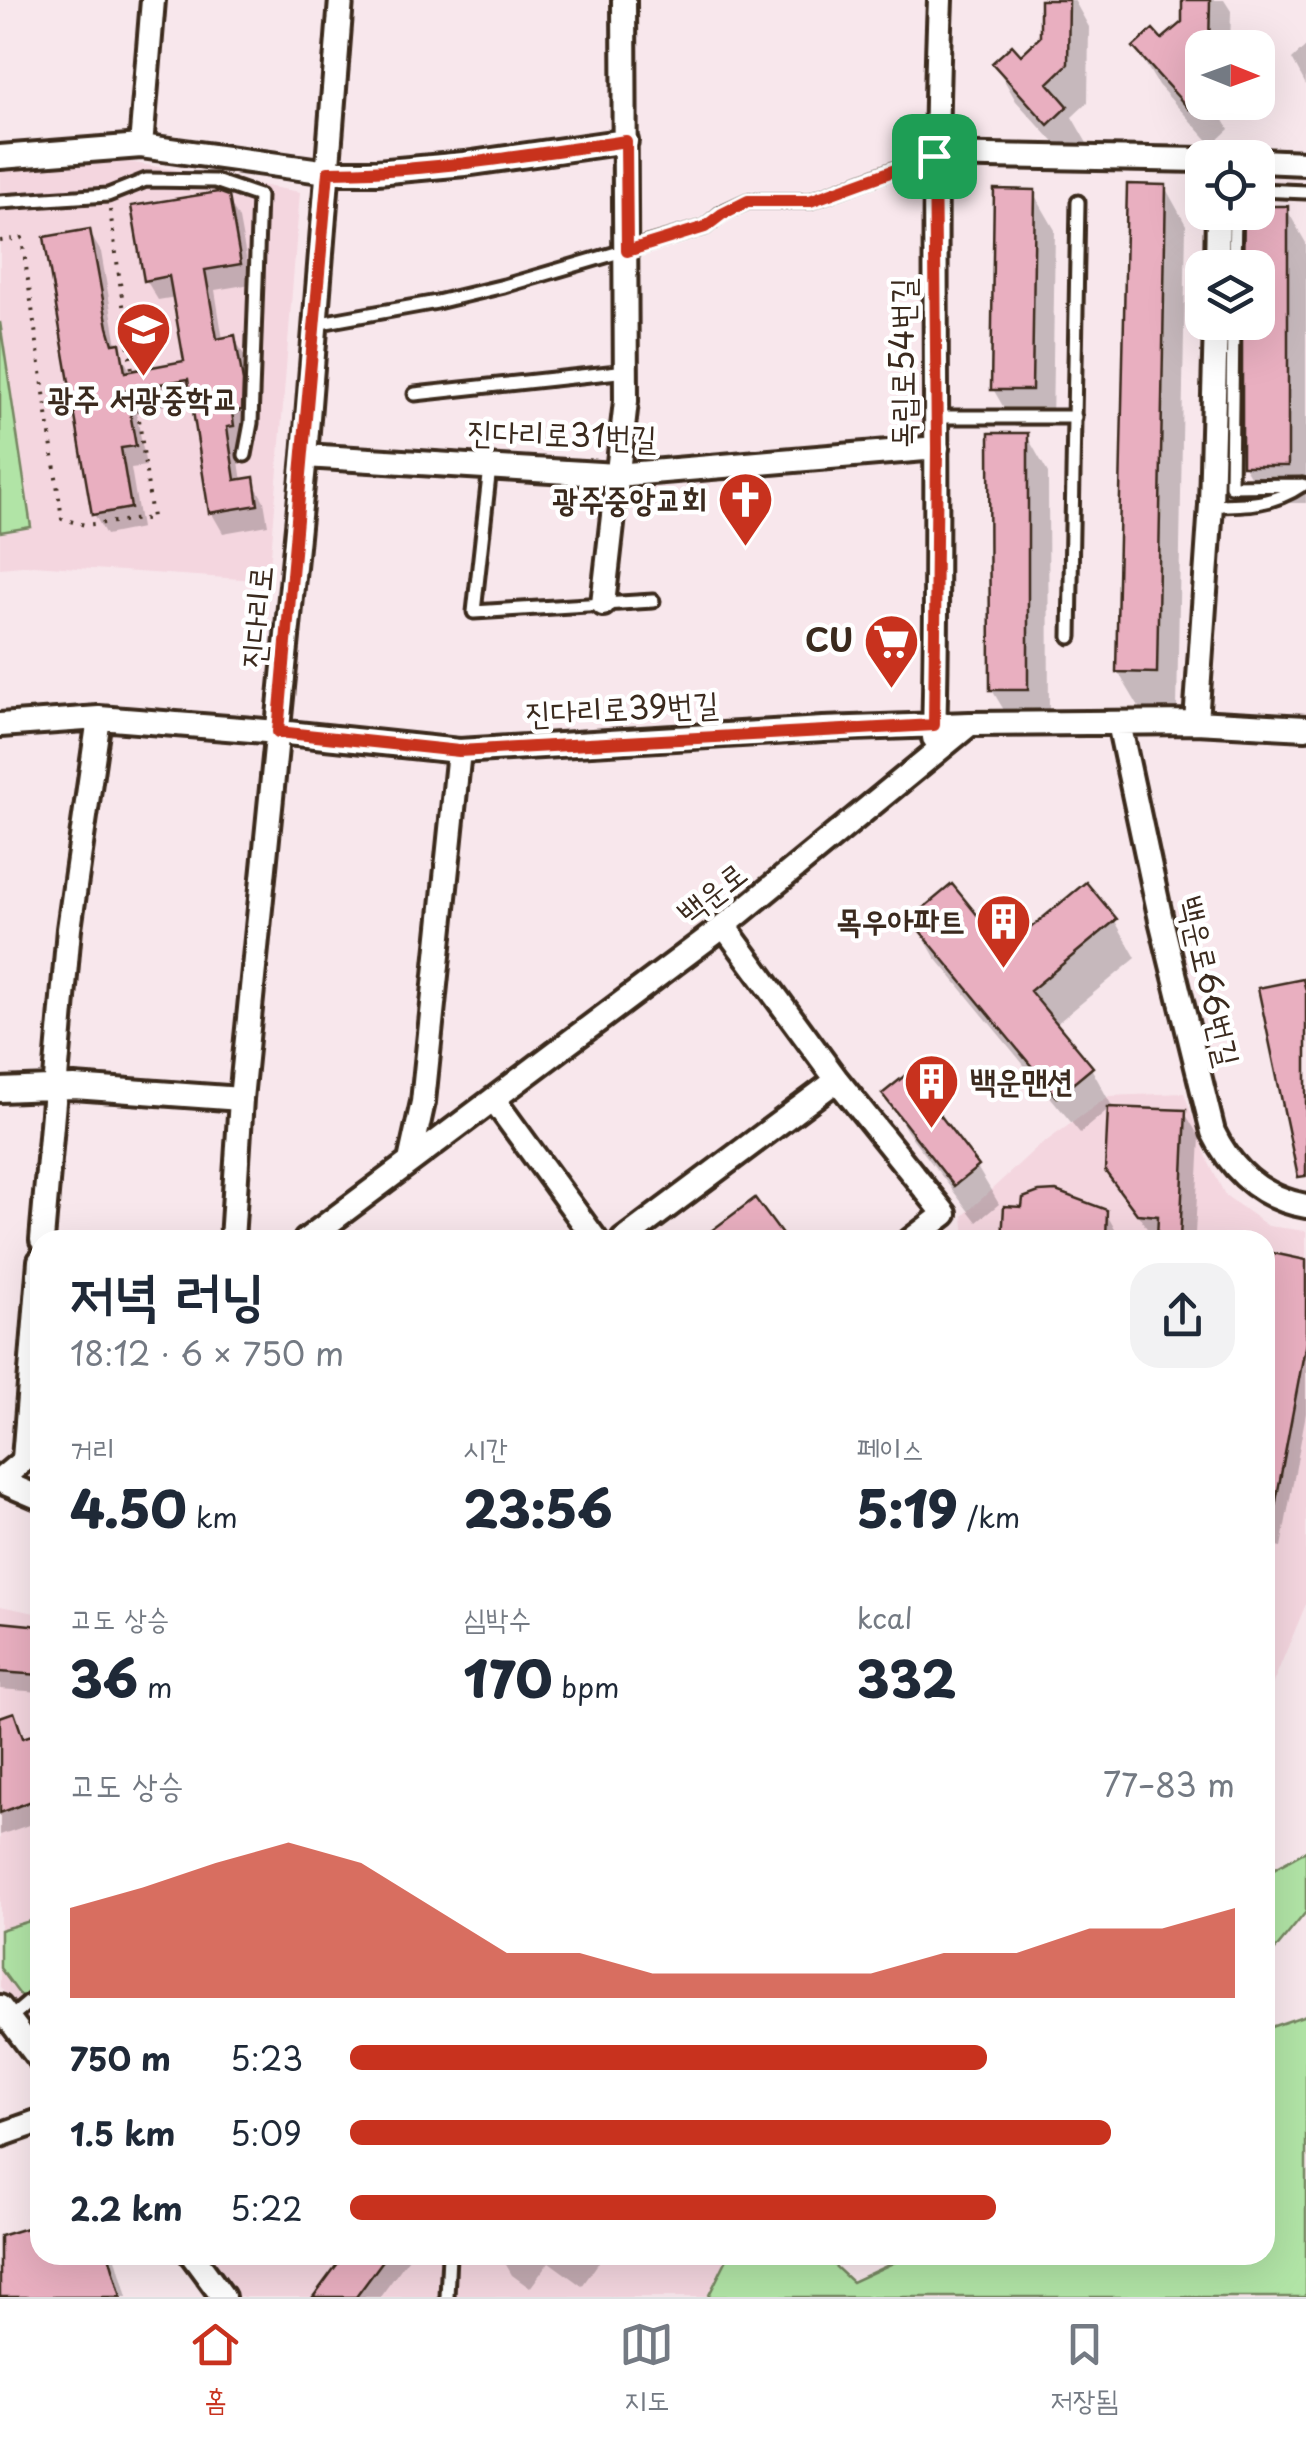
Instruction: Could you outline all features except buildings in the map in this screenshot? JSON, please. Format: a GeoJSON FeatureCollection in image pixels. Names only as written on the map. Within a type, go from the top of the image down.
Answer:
{"type":"FeatureCollection","features":[{"type":"Feature","properties":{"kind":"street"},"geometry":{"type":"LineString","coordinates":[[141,146],[153,0]]}},
{"type":"Feature","properties":{"kind":"street","name":"진다리로"},"geometry":{"type":"LineString","coordinates":[[233,1230],[241,1099],[305,456],[341,0]]}},
{"type":"Feature","properties":{"kind":"street"},"geometry":{"type":"LineString","coordinates":[[604,604],[626,371],[624,0]]}},
{"type":"Feature","properties":{"kind":"street","name":"독립로54번길"},"geometry":{"type":"LineString","coordinates":[[933,757],[937,448],[934,156],[940,0]]}},
{"type":"Feature","properties":{"kind":"street"},"geometry":{"type":"LineString","coordinates":[[0,157],[141,146],[328,172],[377,172],[626,141]]}},
{"type":"Feature","properties":{"kind":"street"},"geometry":{"type":"LineString","coordinates":[[934,156],[1185,160]]}},
{"type":"Feature","properties":{"kind":"street"},"geometry":{"type":"LineString","coordinates":[[1275,161],[1306,162]]}},
{"type":"Feature","properties":{"kind":"street"},"geometry":{"type":"LineString","coordinates":[[1196,722],[1211,505],[1216,340]]}},
{"type":"Feature","properties":{"kind":"street","name":"진다리로31번길"},"geometry":{"type":"LineString","coordinates":[[305,456],[616,475],[937,448]]}},
{"type":"Feature","properties":{"kind":"street"},"geometry":{"type":"LineString","coordinates":[[43,1230],[69,930],[99,718]]}},
{"type":"Feature","properties":{"kind":"street","name":"진다리로39번길"},"geometry":{"type":"LineString","coordinates":[[0,725],[99,718],[459,751],[970,724]]}},
{"type":"Feature","properties":{"kind":"street"},"geometry":{"type":"LineString","coordinates":[[970,724],[1196,722],[1306,728]]}},
{"type":"Feature","properties":{"kind":"street","name":"백운로66번길"},"geometry":{"type":"LineString","coordinates":[[1119,723],[1160,920],[1212,1132],[1229,1162],[1251,1183],[1306,1206]]}},
{"type":"Feature","properties":{"kind":"street","name":"백운로"},"geometry":{"type":"LineString","coordinates":[[319,1230],[724,926],[970,724]]}},
{"type":"Feature","properties":{"kind":"street"},"geometry":{"type":"LineString","coordinates":[[410,1161],[424,1102],[459,751]]}},
{"type":"Feature","properties":{"kind":"street"},"geometry":{"type":"LineString","coordinates":[[724,926],[837,1080],[945,1214],[924,1230]]}},
{"type":"Feature","properties":{"kind":"street"},"geometry":{"type":"LineString","coordinates":[[637,1230],[837,1080]]}},
{"type":"Feature","properties":{"kind":"street"},"geometry":{"type":"LineString","coordinates":[[0,1090],[54,1087],[241,1099]]}},
{"type":"Feature","properties":{"kind":"street"},"geometry":{"type":"LineString","coordinates":[[494,1100],[589,1230]]}},
{"type":"Feature","properties":{"kind":"street"},"geometry":{"type":"LineString","coordinates":[[30,1455],[0,1480],[30,1494]]}},
{"type":"Feature","properties":{"kind":"street"},"geometry":{"type":"LineString","coordinates":[[4,2013],[30,2047]]}},
{"type":"Feature","properties":{"kind":"street"},"geometry":{"type":"LineString","coordinates":[[0,2135],[30,2125]]}},
{"type":"Feature","properties":{"kind":"street"},"geometry":{"type":"LineString","coordinates":[[199,2265],[223,2297]]}},
{"type":"Feature","properties":{"kind":"lane"},"geometry":{"type":"LineString","coordinates":[[315,324],[438,302],[627,251],[705,227],[748,201],[810,201],[934,156]]}},
{"type":"Feature","properties":{"kind":"lane"},"geometry":{"type":"LineString","coordinates":[[0,202],[108,195],[146,180],[215,181],[260,196],[251,422],[245,455]]}},
{"type":"Feature","properties":{"kind":"lane"},"geometry":{"type":"LineString","coordinates":[[1275,191],[1306,192]]}},
{"type":"Feature","properties":{"kind":"lane"},"geometry":{"type":"LineString","coordinates":[[1070,637],[1078,202]]}},
{"type":"Feature","properties":{"kind":"lane"},"geometry":{"type":"LineString","coordinates":[[1233,340],[1231,486],[1304,484]]}},
{"type":"Feature","properties":{"kind":"lane"},"geometry":{"type":"LineString","coordinates":[[414,394],[626,371]]}},
{"type":"Feature","properties":{"kind":"lane"},"geometry":{"type":"LineString","coordinates":[[936,417],[1074,417]]}},
{"type":"Feature","properties":{"kind":"lane"},"geometry":{"type":"LineString","coordinates":[[490,466],[474,612],[654,601]]}},
{"type":"Feature","properties":{"kind":"lane"},"geometry":{"type":"LineString","coordinates":[[1211,505],[1255,506],[1284,498],[1304,484]]}},
{"type":"Feature","properties":{"kind":"lane"},"geometry":{"type":"LineString","coordinates":[[4,2013],[30,2000]]}},
{"type":"Feature","properties":{"kind":"lane"},"geometry":{"type":"LineString","coordinates":[[448,2297],[449,2265]]}},
{"type":"Feature","properties":{"kind":"path"},"geometry":{"type":"LineString","coordinates":[[108,195],[132,370]]}},
{"type":"Feature","properties":{"kind":"path"},"geometry":{"type":"LineString","coordinates":[[0,241],[22,238],[62,520],[85,525],[152,518],[135,388]]}},
{"type":"Feature","properties":{"kind":"shaded area","name":"광주 서광중학교"},"geometry":{"type":"Polygon","coordinates":[[[129,162],[300,192],[269,581],[33,565],[0,568],[0,168],[129,162]]]}},
{"type":"Feature","properties":{"kind":"shaded area"},"geometry":{"type":"Polygon","coordinates":[[[1184,1093],[1225,1195],[1268,1226],[1306,1231],[1306,1604],[1275,1678],[1275,1230],[964,1230],[963,1216],[1034,1150],[1109,1096],[1184,1093]]]}},
{"type":"Feature","properties":{"kind":"shaded area"},"geometry":{"type":"Polygon","coordinates":[[[0,1606],[30,1612],[30,2024],[0,1987],[0,1606]]]}},
{"type":"Feature","properties":{"kind":"shaded area"},"geometry":{"type":"Polygon","coordinates":[[[212,2265],[724,2265],[707,2297],[236,2297],[212,2265]]]}},
{"type":"Feature","properties":{"kind":"green space"},"geometry":{"type":"Polygon","coordinates":[[[0,322],[31,527],[0,532],[0,322]]]}},
{"type":"Feature","properties":{"kind":"green space"},"geometry":{"type":"Polygon","coordinates":[[[1306,1851],[1306,1912],[1275,1950],[1275,1868],[1306,1851]]]}},
{"type":"Feature","properties":{"kind":"green space"},"geometry":{"type":"Polygon","coordinates":[[[30,1921],[30,2008],[0,1968],[0,1930],[30,1921]]]}},
{"type":"Feature","properties":{"kind":"green space"},"geometry":{"type":"Polygon","coordinates":[[[1306,2015],[1306,2297],[708,2297],[724,2265],[834,2265],[852,2282],[889,2265],[1275,2265],[1275,2026],[1306,2015]]]}},
{"type":"Feature","properties":{"kind":"place","name":"광주 서광중학교"},"geometry":{"type":"Point","coordinates":[143,379]}},
{"type":"Feature","properties":{"kind":"place","name":"광주중앙교회"},"geometry":{"type":"Point","coordinates":[746,549]}},
{"type":"Feature","properties":{"kind":"place","name":"CU"},"geometry":{"type":"Point","coordinates":[892,690]}},
{"type":"Feature","properties":{"kind":"place","name":"목우아파트"},"geometry":{"type":"Point","coordinates":[1004,970]}},
{"type":"Feature","properties":{"kind":"place","name":"백운맨션"},"geometry":{"type":"Point","coordinates":[931,1130]}},
{"type":"Feature","properties":{"kind":"route"},"geometry":{"type":"LineString","coordinates":[[626,141],[627,251],[705,227],[748,201],[810,201],[934,156],[934,725],[459,751],[278,732],[328,172],[465,164],[626,141]]}}]}
